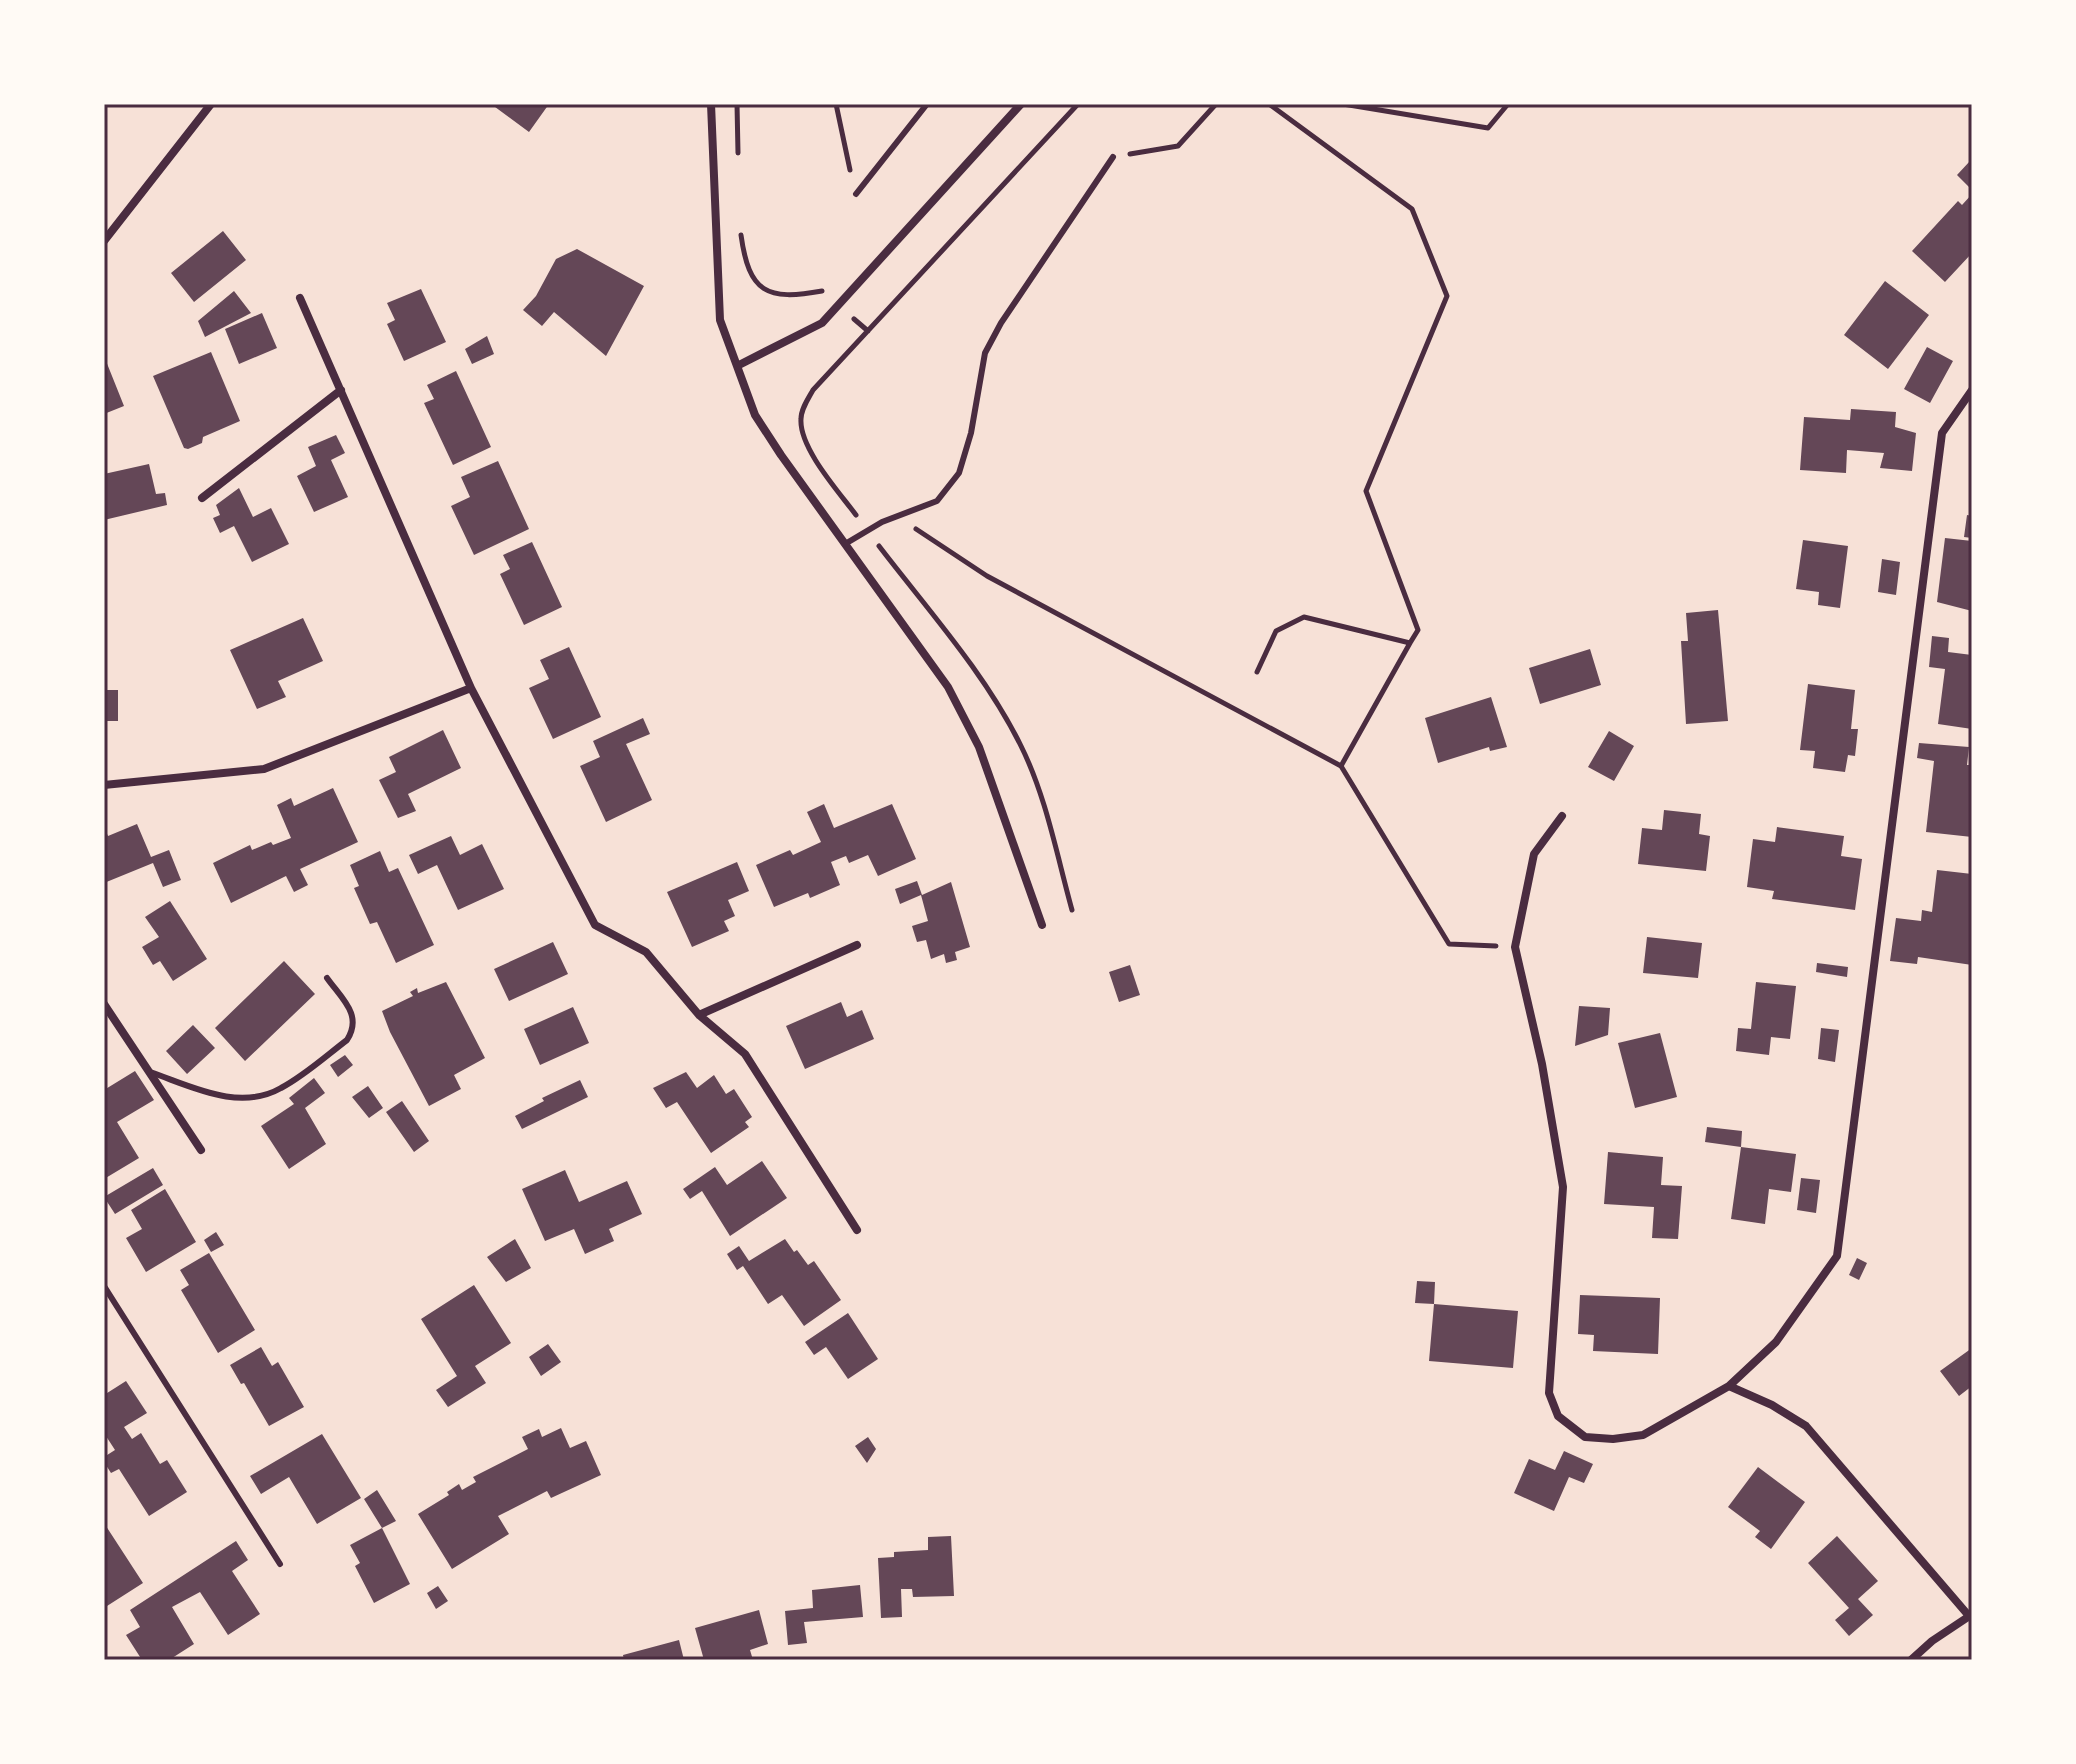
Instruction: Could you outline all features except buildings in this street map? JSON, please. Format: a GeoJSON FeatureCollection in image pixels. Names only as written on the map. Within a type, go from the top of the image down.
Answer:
{"type":"FeatureCollection","features":[{"type":"Feature","properties":{"kind":"street"},"geometry":{"type":"LineString","coordinates":[[104,241],[211,104]]}},
{"type":"Feature","properties":{"kind":"street"},"geometry":{"type":"LineString","coordinates":[[711,104],[720,320],[755,415],[948,687],[973,735],[1042,925]]}},
{"type":"Feature","properties":{"kind":"street"},"geometry":{"type":"LineString","coordinates":[[737,366],[822,323],[1021,104]]}},
{"type":"Feature","properties":{"kind":"street"},"geometry":{"type":"LineString","coordinates":[[300,298],[471,688],[595,925],[646,952],[699,1015],[745,1054],[857,1230]]}},
{"type":"Feature","properties":{"kind":"street"},"geometry":{"type":"LineString","coordinates":[[202,498],[341,390]]}},
{"type":"Feature","properties":{"kind":"street"},"geometry":{"type":"LineString","coordinates":[[1562,816],[1534,854],[1515,947],[1542,1064],[1563,1187],[1549,1393],[1558,1416],[1585,1437],[1613,1439],[1643,1435],[1729,1386],[1776,1342],[1837,1256],[1942,433],[1972,390]]}},
{"type":"Feature","properties":{"kind":"street"},"geometry":{"type":"LineString","coordinates":[[104,785],[264,769],[471,688]]}},
{"type":"Feature","properties":{"kind":"street"},"geometry":{"type":"LineString","coordinates":[[699,1015],[857,945]]}},
{"type":"Feature","properties":{"kind":"street"},"geometry":{"type":"LineString","coordinates":[[104,1004],[201,1150]]}},
{"type":"Feature","properties":{"kind":"street"},"geometry":{"type":"LineString","coordinates":[[1729,1386],[1772,1405],[1806,1426],[1970,1615],[1911,1660]]}},
{"type":"Feature","properties":{"kind":"lane"},"geometry":{"type":"LineString","coordinates":[[856,194],[927,104]]}},
{"type":"Feature","properties":{"kind":"lane"},"geometry":{"type":"LineString","coordinates":[[845,544],[895,516],[937,501],[959,473],[971,433],[985,353],[1001,323],[1113,157]]}},
{"type":"Feature","properties":{"kind":"lane"},"geometry":{"type":"LineString","coordinates":[[150,1072],[222,1097],[251,1098],[280,1089],[347,1040],[354,1029],[352,1012],[327,978]]}},
{"type":"Feature","properties":{"kind":"lane"},"geometry":{"type":"LineString","coordinates":[[104,1286],[280,1564]]}},
{"type":"Feature","properties":{"kind":"path"},"geometry":{"type":"LineString","coordinates":[[737,104],[738,164]]}},
{"type":"Feature","properties":{"kind":"path"},"geometry":{"type":"LineString","coordinates":[[836,104],[856,194]]}},
{"type":"Feature","properties":{"kind":"path"},"geometry":{"type":"LineString","coordinates":[[1113,157],[1178,146],[1216,104]]}},
{"type":"Feature","properties":{"kind":"path"},"geometry":{"type":"LineString","coordinates":[[1269,104],[1412,209],[1447,296],[1366,491],[1418,630],[1341,766]]}},
{"type":"Feature","properties":{"kind":"path"},"geometry":{"type":"LineString","coordinates":[[1343,104],[1488,128],[1508,104]]}},
{"type":"Feature","properties":{"kind":"path"},"geometry":{"type":"LineString","coordinates":[[739,223],[744,258],[758,286],[776,295],[801,296],[822,291],[868,331]]}},
{"type":"Feature","properties":{"kind":"path"},"geometry":{"type":"LineString","coordinates":[[895,516],[987,576],[1341,766],[1449,944],[1515,947]]}},
{"type":"Feature","properties":{"kind":"path"},"geometry":{"type":"LineString","coordinates":[[1257,672],[1276,631],[1304,617],[1410,643]]}}]}
